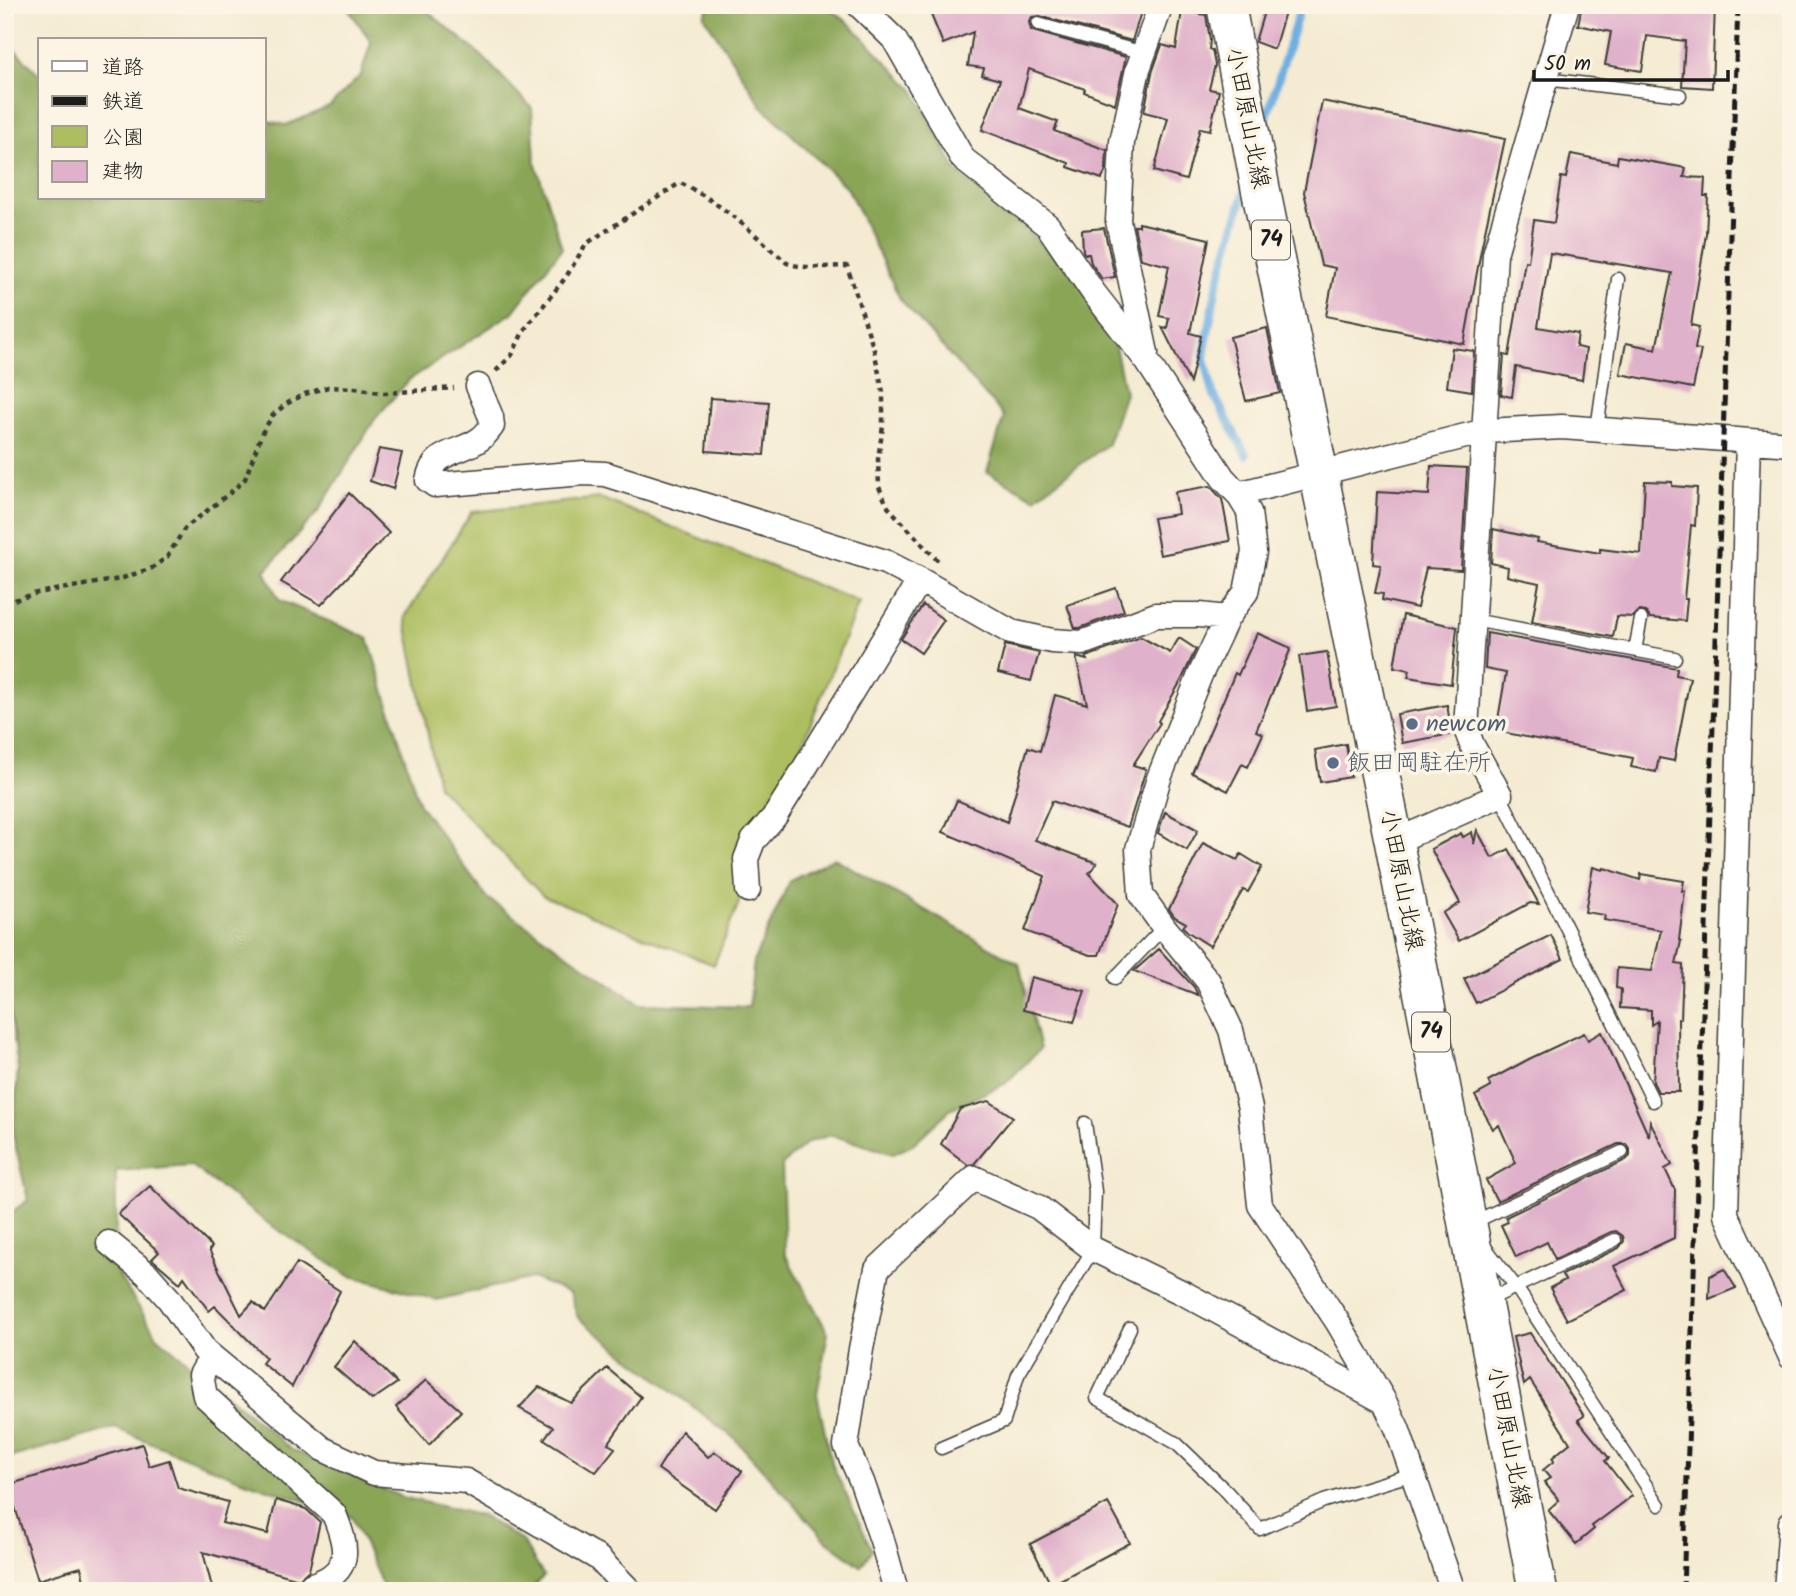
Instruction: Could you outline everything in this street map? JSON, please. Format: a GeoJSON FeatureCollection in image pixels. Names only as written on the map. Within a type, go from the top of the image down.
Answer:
{"type":"FeatureCollection","features":[{"type":"Feature","properties":{"kind":"main road","name":"小田原山北線"},"geometry":{"type":"LineString","coordinates":[[1226,5],[1262,199],[1321,474],[1468,1225],[1500,1295],[1505,1423],[1538,1591]]}},
{"type":"Feature","properties":{"kind":"street"},"geometry":{"type":"LineString","coordinates":[[859,5],[894,39],[963,159],[1048,226],[1093,292],[1147,361],[1223,478],[1238,494],[1249,512],[1254,552],[1246,592],[1227,618],[1200,675],[1159,778],[1138,849],[1141,895],[1208,981],[1231,1030],[1250,1108],[1260,1205],[1337,1321],[1384,1401],[1397,1428],[1453,1591]]}},
{"type":"Feature","properties":{"kind":"street"},"geometry":{"type":"LineString","coordinates":[[1147,361],[1118,221],[1122,142],[1138,69],[1161,5]]}},
{"type":"Feature","properties":{"kind":"street"},"geometry":{"type":"LineString","coordinates":[[1394,842],[1500,795],[1466,729],[1495,254],[1567,5]]}},
{"type":"Feature","properties":{"kind":"street"},"geometry":{"type":"LineString","coordinates":[[478,386],[492,426],[482,439],[438,460],[430,469],[428,480],[435,485],[584,473],[605,474],[884,562],[1011,632],[1052,641],[1082,643],[1156,615],[1227,618]]}},
{"type":"Feature","properties":{"kind":"street"},"geometry":{"type":"LineString","coordinates":[[1238,494],[1485,431],[1562,427],[1791,444]]}},
{"type":"Feature","properties":{"kind":"street"},"geometry":{"type":"LineString","coordinates":[[1748,442],[1726,1214],[1791,1357]]}},
{"type":"Feature","properties":{"kind":"street"},"geometry":{"type":"LineString","coordinates":[[748,890],[747,859],[753,841],[775,816],[793,788],[920,580]]}},
{"type":"Feature","properties":{"kind":"street"},"geometry":{"type":"LineString","coordinates":[[896,1591],[862,1482],[846,1446],[877,1269],[974,1178],[1038,1207],[1093,1249],[1187,1295],[1384,1401]]}},
{"type":"Feature","properties":{"kind":"street"},"geometry":{"type":"LineString","coordinates":[[109,1242],[147,1274],[169,1299],[211,1357],[323,1449],[374,1473],[466,1481],[598,1558],[630,1591]]}},
{"type":"Feature","properties":{"kind":"street"},"geometry":{"type":"LineString","coordinates":[[211,1357],[201,1375],[205,1396],[334,1514],[344,1537],[343,1563],[330,1579],[312,1585]]}},
{"type":"Feature","properties":{"kind":"street"},"geometry":{"type":"LineString","coordinates":[[1786,1591],[1791,1523]]}},
{"type":"Feature","properties":{"kind":"lane"},"geometry":{"type":"LineString","coordinates":[[1038,23],[1144,53]]}},
{"type":"Feature","properties":{"kind":"lane"},"geometry":{"type":"LineString","coordinates":[[1545,79],[1680,95]]}},
{"type":"Feature","properties":{"kind":"lane"},"geometry":{"type":"LineString","coordinates":[[1597,429],[1618,279]]}},
{"type":"Feature","properties":{"kind":"lane"},"geometry":{"type":"LineString","coordinates":[[1635,650],[1641,619]]}},
{"type":"Feature","properties":{"kind":"lane"},"geometry":{"type":"LineString","coordinates":[[1473,620],[1675,657]]}},
{"type":"Feature","properties":{"kind":"lane"},"geometry":{"type":"LineString","coordinates":[[1500,795],[1653,1101]]}},
{"type":"Feature","properties":{"kind":"lane"},"geometry":{"type":"LineString","coordinates":[[1115,978],[1164,927]]}},
{"type":"Feature","properties":{"kind":"lane"},"geometry":{"type":"LineString","coordinates":[[941,1448],[1004,1421],[1018,1375],[1093,1249],[1095,1191],[1085,1123]]}},
{"type":"Feature","properties":{"kind":"lane"},"geometry":{"type":"LineString","coordinates":[[1468,1225],[1622,1152]]}},
{"type":"Feature","properties":{"kind":"lane"},"geometry":{"type":"LineString","coordinates":[[1615,1240],[1500,1295],[1659,1505]]}},
{"type":"Feature","properties":{"kind":"lane"},"geometry":{"type":"LineString","coordinates":[[1130,1328],[1097,1398],[1176,1443],[1227,1492],[1260,1529],[1324,1501],[1413,1474]]}},
{"type":"Feature","properties":{"kind":"path"},"geometry":{"type":"LineString","coordinates":[[5,603],[37,593],[120,579],[160,563],[167,557],[185,527],[231,492],[244,478],[272,415],[305,394],[328,387],[385,393],[478,386],[485,382],[512,355],[524,330],[566,277],[586,244],[680,183],[745,225],[794,265],[847,266],[874,350],[883,392],[883,426],[878,459],[879,487],[888,506],[934,556],[958,603]]}},
{"type":"Feature","properties":{"kind":"green space"},"geometry":{"type":"Polygon","coordinates":[[[346,5],[420,5],[482,56],[532,108],[535,161],[562,248],[512,313],[409,380],[375,419],[318,512],[265,571],[279,600],[368,638],[419,804],[487,898],[640,1004],[749,1007],[754,960],[790,880],[834,858],[1019,964],[1040,1049],[1005,1084],[952,1108],[911,1146],[893,1154],[831,1135],[808,1142],[782,1165],[785,1254],[828,1333],[817,1394],[831,1462],[872,1550],[861,1566],[827,1541],[735,1439],[578,1318],[570,1293],[532,1278],[436,1300],[348,1275],[269,1224],[190,1165],[116,1171],[116,1271],[157,1336],[292,1450],[402,1497],[482,1516],[522,1541],[544,1576],[529,1591],[385,1591],[352,1517],[242,1480],[115,1428],[5,1459],[5,1217],[28,1200],[13,1136],[18,1068],[8,997],[5,901],[5,40],[38,73],[38,200],[266,200],[266,120],[286,125],[329,107],[361,75],[371,42],[346,5]]]}},
{"type":"Feature","properties":{"kind":"green space"},"geometry":{"type":"Polygon","coordinates":[[[709,5],[826,5],[851,25],[914,90],[957,172],[1071,269],[1114,341],[1125,393],[1108,444],[1035,498],[987,472],[1004,416],[900,299],[848,189],[761,105],[704,16],[709,5]]]}},
{"type":"Feature","properties":{"kind":"green space"},"geometry":{"type":"Polygon","coordinates":[[[600,498],[859,602],[714,965],[543,896],[438,786],[405,617],[472,512],[600,498]]]}},
{"type":"Feature","properties":{"kind":"building"},"geometry":{"type":"Polygon","coordinates":[[[927,5],[1143,5],[1132,41],[1040,16],[1032,17],[1029,22],[1031,30],[1036,32],[1126,57],[1115,104],[1084,92],[1085,89],[1029,69],[1019,108],[1058,122],[1054,131],[1107,150],[1106,170],[1102,179],[1068,167],[1069,163],[982,130],[1000,80],[982,75],[984,68],[968,66],[973,32],[943,44],[927,5]]]}},
{"type":"Feature","properties":{"kind":"building"},"geometry":{"type":"Polygon","coordinates":[[[1266,5],[1287,5],[1274,49],[1255,42],[1266,5]]]}},
{"type":"Feature","properties":{"kind":"building"},"geometry":{"type":"Polygon","coordinates":[[[1582,5],[1650,8],[1685,14],[1686,5],[1715,5],[1712,88],[1682,86],[1685,41],[1647,36],[1642,71],[1605,65],[1611,32],[1578,25],[1582,5]]]}},
{"type":"Feature","properties":{"kind":"building"},"geometry":{"type":"Polygon","coordinates":[[[1182,11],[1206,15],[1209,49],[1212,50],[1215,65],[1209,89],[1219,91],[1210,130],[1200,128],[1186,180],[1154,171],[1168,118],[1144,112],[1152,73],[1162,45],[1176,49],[1182,11]]]}},
{"type":"Feature","properties":{"kind":"building"},"geometry":{"type":"Polygon","coordinates":[[[1322,101],[1505,139],[1464,344],[1326,316],[1335,268],[1321,265],[1304,192],[1322,101]]]}},
{"type":"Feature","properties":{"kind":"building"},"geometry":{"type":"Polygon","coordinates":[[[1571,154],[1617,163],[1618,156],[1686,168],[1684,177],[1705,178],[1704,196],[1708,196],[1706,234],[1691,325],[1699,327],[1695,349],[1701,350],[1693,388],[1620,374],[1626,343],[1656,349],[1672,273],[1550,253],[1538,327],[1578,334],[1576,347],[1586,349],[1582,380],[1516,367],[1512,397],[1501,395],[1504,355],[1509,356],[1534,220],[1554,223],[1561,177],[1566,178],[1571,154]]]}},
{"type":"Feature","properties":{"kind":"building"},"geometry":{"type":"Polygon","coordinates":[[[1139,223],[1209,239],[1190,333],[1201,336],[1190,383],[1162,327],[1167,328],[1169,318],[1159,316],[1169,266],[1141,259],[1134,226],[1139,226],[1139,223]]]}},
{"type":"Feature","properties":{"kind":"building"},"geometry":{"type":"Polygon","coordinates":[[[1104,228],[1115,277],[1102,279],[1091,263],[1089,254],[1083,251],[1082,230],[1104,228]]]}},
{"type":"Feature","properties":{"kind":"building"},"geometry":{"type":"Polygon","coordinates":[[[1267,328],[1280,393],[1246,401],[1230,337],[1267,328]]]}},
{"type":"Feature","properties":{"kind":"building"},"geometry":{"type":"Polygon","coordinates":[[[1452,348],[1474,351],[1472,391],[1447,387],[1452,348]]]}},
{"type":"Feature","properties":{"kind":"building"},"geometry":{"type":"Polygon","coordinates":[[[710,398],[769,402],[764,455],[706,451],[710,398]]]}},
{"type":"Feature","properties":{"kind":"building"},"geometry":{"type":"Polygon","coordinates":[[[379,449],[402,453],[393,489],[370,481],[379,449]]]}},
{"type":"Feature","properties":{"kind":"building"},"geometry":{"type":"Polygon","coordinates":[[[1431,466],[1467,468],[1461,570],[1426,568],[1417,608],[1382,600],[1383,594],[1375,593],[1381,565],[1373,564],[1377,492],[1429,495],[1431,466]]]}},
{"type":"Feature","properties":{"kind":"building"},"geometry":{"type":"Polygon","coordinates":[[[1645,481],[1672,482],[1672,486],[1697,488],[1695,526],[1691,525],[1684,599],[1687,599],[1685,621],[1650,618],[1646,612],[1639,611],[1633,617],[1617,616],[1613,637],[1532,622],[1539,583],[1507,576],[1508,567],[1491,563],[1493,529],[1538,539],[1537,542],[1600,553],[1600,549],[1641,554],[1645,481]]]}},
{"type":"Feature","properties":{"kind":"building"},"geometry":{"type":"Polygon","coordinates":[[[1210,486],[1222,499],[1230,541],[1160,555],[1153,518],[1178,514],[1175,492],[1210,486]]]}},
{"type":"Feature","properties":{"kind":"building"},"geometry":{"type":"Polygon","coordinates":[[[349,493],[389,533],[321,605],[281,582],[349,493]]]}},
{"type":"Feature","properties":{"kind":"building"},"geometry":{"type":"Polygon","coordinates":[[[1116,588],[1124,611],[1075,628],[1067,605],[1116,588]]]}},
{"type":"Feature","properties":{"kind":"building"},"geometry":{"type":"Polygon","coordinates":[[[923,605],[944,620],[921,653],[901,639],[923,605]]]}},
{"type":"Feature","properties":{"kind":"building"},"geometry":{"type":"Polygon","coordinates":[[[1403,615],[1457,627],[1451,684],[1408,677],[1410,670],[1394,667],[1403,615]]]}},
{"type":"Feature","properties":{"kind":"building"},"geometry":{"type":"Polygon","coordinates":[[[1257,633],[1291,648],[1256,731],[1263,734],[1248,767],[1242,764],[1228,791],[1192,773],[1235,673],[1238,675],[1257,633]]]}},
{"type":"Feature","properties":{"kind":"building"},"geometry":{"type":"Polygon","coordinates":[[[1487,633],[1677,668],[1676,675],[1690,678],[1674,761],[1659,758],[1656,772],[1631,767],[1633,758],[1496,731],[1506,673],[1485,669],[1487,633]]]}},
{"type":"Feature","properties":{"kind":"building"},"geometry":{"type":"Polygon","coordinates":[[[1141,637],[1170,653],[1179,638],[1196,649],[1158,721],[1160,723],[1133,765],[1146,769],[1128,827],[1052,801],[1035,840],[1097,863],[1089,873],[1118,904],[1099,955],[1090,955],[1025,931],[1045,876],[943,832],[957,800],[1007,822],[1028,747],[1040,751],[1055,695],[1087,704],[1076,657],[1087,660],[1086,657],[1141,637]]]}},
{"type":"Feature","properties":{"kind":"building"},"geometry":{"type":"Polygon","coordinates":[[[1005,645],[1039,653],[1031,681],[998,673],[1005,645]]]}},
{"type":"Feature","properties":{"kind":"building"},"geometry":{"type":"Polygon","coordinates":[[[1327,652],[1336,706],[1307,711],[1299,656],[1327,652]]]}},
{"type":"Feature","properties":{"kind":"building"},"geometry":{"type":"Polygon","coordinates":[[[1447,705],[1452,734],[1402,743],[1397,714],[1447,705]]]}},
{"type":"Feature","properties":{"kind":"building","name":"飯田岡駐在所"},"geometry":{"type":"Polygon","coordinates":[[[1346,744],[1351,777],[1320,782],[1315,750],[1346,744]]]}},
{"type":"Feature","properties":{"kind":"building"},"geometry":{"type":"Polygon","coordinates":[[[1165,812],[1198,830],[1187,850],[1158,833],[1165,812]]]}},
{"type":"Feature","properties":{"kind":"building"},"geometry":{"type":"Polygon","coordinates":[[[1477,830],[1492,858],[1509,849],[1539,904],[1530,903],[1459,941],[1443,913],[1460,903],[1431,849],[1461,833],[1463,837],[1472,832],[1474,844],[1477,830]]]}},
{"type":"Feature","properties":{"kind":"building"},"geometry":{"type":"Polygon","coordinates":[[[1203,843],[1237,860],[1241,854],[1262,867],[1248,892],[1243,890],[1210,946],[1188,932],[1183,927],[1186,923],[1175,917],[1169,909],[1203,843]]]}},
{"type":"Feature","properties":{"kind":"building"},"geometry":{"type":"Polygon","coordinates":[[[1593,867],[1640,880],[1641,874],[1684,881],[1681,941],[1676,964],[1683,965],[1681,1019],[1678,1019],[1679,1092],[1658,1092],[1653,1082],[1657,1021],[1651,1025],[1651,1010],[1620,1008],[1621,989],[1616,988],[1617,968],[1652,971],[1661,930],[1604,920],[1605,915],[1585,912],[1593,867]]]}},
{"type":"Feature","properties":{"kind":"building"},"geometry":{"type":"Polygon","coordinates":[[[1551,935],[1563,959],[1476,1003],[1464,979],[1551,935]]]}},
{"type":"Feature","properties":{"kind":"building"},"geometry":{"type":"Polygon","coordinates":[[[1159,949],[1194,987],[1198,995],[1134,971],[1159,949]]]}},
{"type":"Feature","properties":{"kind":"building"},"geometry":{"type":"Polygon","coordinates":[[[1031,977],[1085,991],[1074,1022],[1023,1010],[1031,977]]]}},
{"type":"Feature","properties":{"kind":"building"},"geometry":{"type":"Polygon","coordinates":[[[1602,1032],[1649,1137],[1650,1121],[1672,1165],[1665,1169],[1675,1190],[1674,1238],[1614,1266],[1627,1290],[1567,1320],[1550,1288],[1565,1280],[1562,1275],[1619,1248],[1624,1241],[1623,1236],[1616,1231],[1611,1232],[1555,1259],[1547,1242],[1516,1257],[1501,1225],[1508,1222],[1506,1217],[1626,1160],[1630,1156],[1630,1149],[1626,1144],[1618,1144],[1497,1201],[1486,1180],[1516,1163],[1499,1125],[1493,1129],[1475,1096],[1491,1087],[1488,1081],[1529,1059],[1584,1033],[1588,1040],[1602,1032]]]}},
{"type":"Feature","properties":{"kind":"building"},"geometry":{"type":"Polygon","coordinates":[[[989,1101],[1013,1117],[974,1164],[968,1165],[941,1144],[960,1109],[989,1101]]]}},
{"type":"Feature","properties":{"kind":"building"},"geometry":{"type":"Polygon","coordinates":[[[150,1186],[212,1247],[209,1250],[241,1315],[253,1302],[265,1312],[297,1263],[340,1291],[292,1387],[262,1363],[266,1358],[215,1306],[209,1311],[184,1277],[180,1283],[152,1259],[159,1252],[118,1214],[150,1186]]]}},
{"type":"Feature","properties":{"kind":"building"},"geometry":{"type":"Polygon","coordinates":[[[1724,1269],[1736,1288],[1709,1299],[1710,1276],[1724,1269]]]}},
{"type":"Feature","properties":{"kind":"building"},"geometry":{"type":"Polygon","coordinates":[[[1530,1333],[1584,1416],[1578,1420],[1609,1458],[1605,1461],[1632,1496],[1592,1526],[1594,1529],[1576,1544],[1548,1510],[1559,1500],[1544,1482],[1550,1478],[1543,1470],[1554,1461],[1552,1458],[1570,1443],[1530,1380],[1524,1385],[1513,1337],[1530,1333]]]}},
{"type":"Feature","properties":{"kind":"building"},"geometry":{"type":"Polygon","coordinates":[[[355,1341],[397,1383],[372,1400],[334,1367],[355,1341]]]}},
{"type":"Feature","properties":{"kind":"building"},"geometry":{"type":"Polygon","coordinates":[[[607,1368],[641,1397],[608,1444],[615,1448],[596,1472],[544,1439],[553,1427],[519,1408],[539,1387],[571,1403],[607,1368]]]}},
{"type":"Feature","properties":{"kind":"building"},"geometry":{"type":"Polygon","coordinates":[[[426,1380],[461,1411],[429,1445],[396,1407],[426,1380]]]}},
{"type":"Feature","properties":{"kind":"building"},"geometry":{"type":"Polygon","coordinates":[[[682,1431],[708,1457],[715,1452],[742,1471],[715,1509],[658,1469],[682,1431]]]}},
{"type":"Feature","properties":{"kind":"building"},"geometry":{"type":"Polygon","coordinates":[[[142,1444],[149,1466],[169,1460],[178,1488],[228,1502],[222,1523],[268,1534],[276,1500],[306,1509],[320,1522],[309,1570],[299,1579],[203,1552],[213,1591],[86,1591],[81,1567],[38,1580],[8,1485],[142,1444]]]}},
{"type":"Feature","properties":{"kind":"building"},"geometry":{"type":"Polygon","coordinates":[[[1108,1503],[1130,1543],[1051,1585],[1030,1544],[1108,1503]]]}},
{"type":"Feature","properties":{"kind":"waterway"},"geometry":{"type":"LineString","coordinates":[[1264,126],[1301,5]]}},
{"type":"Feature","properties":{"kind":"waterway"},"geometry":{"type":"LineString","coordinates":[[1245,189],[1216,290],[1204,355],[1213,393],[1246,455]]}},
{"type":"Feature","properties":{"kind":"railway"},"geometry":{"type":"LineString","coordinates":[[1683,1591],[1738,5]]}},
{"type":"Feature","properties":{"kind":"place","name":"newcom"},"geometry":{"type":"Point","coordinates":[1412,724]}},
{"type":"Feature","properties":{"kind":"place","name":"飯田岡駐在所"},"geometry":{"type":"Point","coordinates":[1333,763]}}]}
